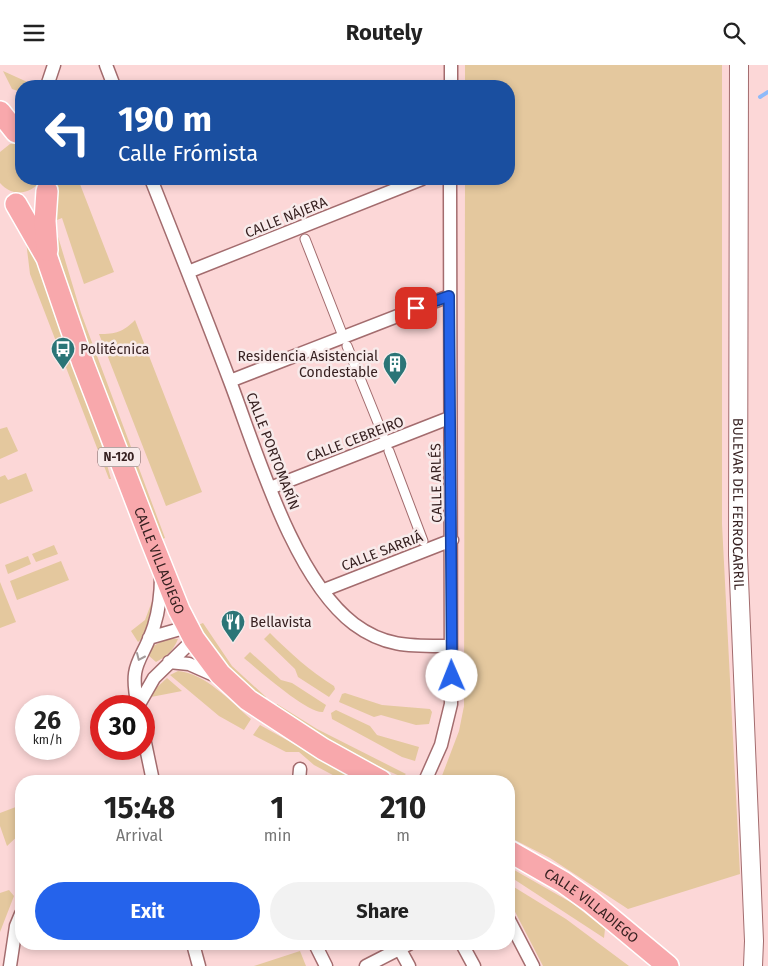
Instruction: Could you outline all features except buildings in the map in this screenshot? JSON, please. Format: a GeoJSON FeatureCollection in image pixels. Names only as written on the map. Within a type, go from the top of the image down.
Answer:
{"type":"FeatureCollection","features":[{"type":"Feature","properties":{"kind":"highway"},"geometry":{"type":"LineString","coordinates":[[0,112],[12,134]]}},
{"type":"Feature","properties":{"kind":"highway"},"geometry":{"type":"LineString","coordinates":[[8,201],[27,203],[38,199],[50,185]]}},
{"type":"Feature","properties":{"kind":"highway","name":"CALLE VILLADIEGO"},"geometry":{"type":"LineString","coordinates":[[47,258],[45,221],[50,185]]}},
{"type":"Feature","properties":{"kind":"highway","name":"CALLE VILLADIEGO"},"geometry":{"type":"LineString","coordinates":[[8,201],[47,258],[83,363],[160,564],[190,633],[230,684],[272,717],[323,749],[370,775]]}},
{"type":"Feature","properties":{"kind":"highway","name":"CALLE VILLADIEGO"},"geometry":{"type":"LineString","coordinates":[[515,854],[563,882],[591,901],[668,966]]}},
{"type":"Feature","properties":{"kind":"main road","name":"BULEVAR DEL FERROCARRIL"},"geometry":{"type":"LineString","coordinates":[[739,65],[738,555],[754,941],[757,966]]}},
{"type":"Feature","properties":{"kind":"main road","name":"BULEVAR DEL FERROCARRIL"},"geometry":{"type":"LineString","coordinates":[[753,966],[754,941]]}},
{"type":"Feature","properties":{"kind":"street"},"geometry":{"type":"LineString","coordinates":[[49,80],[54,65]]}},
{"type":"Feature","properties":{"kind":"street"},"geometry":{"type":"LineString","coordinates":[[106,65],[112,80]]}},
{"type":"Feature","properties":{"kind":"street"},"geometry":{"type":"LineString","coordinates":[[451,65],[451,80]]}},
{"type":"Feature","properties":{"kind":"street","name":"CALLE PORTOMARÍN"},"geometry":{"type":"LineString","coordinates":[[153,185],[270,488],[300,554],[324,590],[352,623],[381,639],[407,646],[451,646]]}},
{"type":"Feature","properties":{"kind":"street","name":"CALLE NÁJERA"},"geometry":{"type":"LineString","coordinates":[[188,272],[407,185]]}},
{"type":"Feature","properties":{"kind":"street","name":"CALLE ARLÉS"},"geometry":{"type":"LineString","coordinates":[[428,775],[441,745],[449,712],[452,540],[449,418],[450,185]]}},
{"type":"Feature","properties":{"kind":"street"},"geometry":{"type":"LineString","coordinates":[[305,239],[341,331]]}},
{"type":"Feature","properties":{"kind":"street"},"geometry":{"type":"LineString","coordinates":[[230,381],[449,296]]}},
{"type":"Feature","properties":{"kind":"street"},"geometry":{"type":"LineString","coordinates":[[347,346],[383,435]]}},
{"type":"Feature","properties":{"kind":"street","name":"CALLE CEBREIRO"},"geometry":{"type":"LineString","coordinates":[[270,488],[449,418]]}},
{"type":"Feature","properties":{"kind":"street"},"geometry":{"type":"LineString","coordinates":[[389,451],[423,541]]}},
{"type":"Feature","properties":{"kind":"street","name":"CALLE SARRIÁ"},"geometry":{"type":"LineString","coordinates":[[324,590],[452,540]]}},
{"type":"Feature","properties":{"kind":"street"},"geometry":{"type":"LineString","coordinates":[[136,695],[133,677],[157,615],[161,593],[160,564]]}},
{"type":"Feature","properties":{"kind":"street"},"geometry":{"type":"LineString","coordinates":[[149,638],[190,633]]}},
{"type":"Feature","properties":{"kind":"street"},"geometry":{"type":"LineString","coordinates":[[144,695],[149,684],[169,662],[190,633]]}},
{"type":"Feature","properties":{"kind":"street"},"geometry":{"type":"LineString","coordinates":[[169,662],[203,669],[230,684]]}},
{"type":"Feature","properties":{"kind":"street"},"geometry":{"type":"LineString","coordinates":[[133,677],[140,684],[149,684]]}},
{"type":"Feature","properties":{"kind":"street"},"geometry":{"type":"LineString","coordinates":[[149,760],[152,775]]}},
{"type":"Feature","properties":{"kind":"street"},"geometry":{"type":"LineString","coordinates":[[515,932],[533,966]]}},
{"type":"Feature","properties":{"kind":"street"},"geometry":{"type":"LineString","coordinates":[[10,966],[15,933]]}},
{"type":"Feature","properties":{"kind":"street"},"geometry":{"type":"LineString","coordinates":[[195,950],[199,966]]}},
{"type":"Feature","properties":{"kind":"street"},"geometry":{"type":"LineString","coordinates":[[318,950],[326,966]]}},
{"type":"Feature","properties":{"kind":"street"},"geometry":{"type":"LineString","coordinates":[[366,966],[393,950]]}},
{"type":"Feature","properties":{"kind":"street"},"geometry":{"type":"LineString","coordinates":[[404,950],[409,966]]}},
{"type":"Feature","properties":{"kind":"street"},"geometry":{"type":"LineString","coordinates":[[465,950],[474,966]]}},
{"type":"Feature","properties":{"kind":"shaded area"},"geometry":{"type":"Polygon","coordinates":[[[465,65],[722,65],[722,524],[740,874],[628,909],[550,858],[515,840],[515,775],[442,775],[459,731],[464,706],[465,185],[515,185],[515,80],[465,80],[465,65]]]}},
{"type":"Feature","properties":{"kind":"shaded area"},"geometry":{"type":"Polygon","coordinates":[[[3,71],[23,80],[15,80],[15,90],[12,89],[3,71]]]}},
{"type":"Feature","properties":{"kind":"shaded area"},"geometry":{"type":"Polygon","coordinates":[[[15,143],[15,185],[37,185],[28,191],[11,191],[0,183],[0,152],[10,144],[15,143]]]}},
{"type":"Feature","properties":{"kind":"shaded area"},"geometry":{"type":"Polygon","coordinates":[[[58,185],[80,185],[114,272],[84,284],[62,218],[52,222],[55,193],[58,185]]]}},
{"type":"Feature","properties":{"kind":"shaded area"},"geometry":{"type":"Polygon","coordinates":[[[56,230],[81,313],[165,538],[160,540],[78,322],[52,232],[56,230]]]}},
{"type":"Feature","properties":{"kind":"shaded area"},"geometry":{"type":"Polygon","coordinates":[[[30,240],[97,429],[111,479],[109,479],[30,274],[26,241],[30,240]]]}},
{"type":"Feature","properties":{"kind":"shaded area"},"geometry":{"type":"Polygon","coordinates":[[[135,320],[202,492],[166,506],[99,334],[119,331],[135,320]]]}},
{"type":"Feature","properties":{"kind":"shaded area"},"geometry":{"type":"Polygon","coordinates":[[[7,427],[18,451],[0,459],[0,429],[7,427]]]}},
{"type":"Feature","properties":{"kind":"shaded area"},"geometry":{"type":"Polygon","coordinates":[[[26,473],[33,491],[0,504],[0,477],[5,475],[8,480],[26,473]]]}},
{"type":"Feature","properties":{"kind":"shaded area"},"geometry":{"type":"Polygon","coordinates":[[[54,545],[58,554],[36,562],[32,554],[54,545]]]}},
{"type":"Feature","properties":{"kind":"shaded area"},"geometry":{"type":"Polygon","coordinates":[[[28,556],[31,564],[8,574],[5,565],[28,556]]]}},
{"type":"Feature","properties":{"kind":"shaded area"},"geometry":{"type":"Polygon","coordinates":[[[61,561],[69,580],[17,600],[10,581],[61,561]]]}},
{"type":"Feature","properties":{"kind":"shaded area"},"geometry":{"type":"Polygon","coordinates":[[[0,582],[16,622],[0,628],[0,582]]]}},
{"type":"Feature","properties":{"kind":"shaded area"},"geometry":{"type":"Polygon","coordinates":[[[154,596],[148,627],[138,642],[131,631],[145,620],[154,596]]]}},
{"type":"Feature","properties":{"kind":"shaded area"},"geometry":{"type":"Polygon","coordinates":[[[203,623],[232,666],[266,697],[264,701],[220,657],[198,625],[203,623]]]}},
{"type":"Feature","properties":{"kind":"shaded area"},"geometry":{"type":"Polygon","coordinates":[[[270,633],[300,661],[334,686],[335,689],[329,697],[298,677],[295,669],[264,639],[270,633]]]}},
{"type":"Feature","properties":{"kind":"shaded area"},"geometry":{"type":"Polygon","coordinates":[[[169,638],[178,639],[169,653],[156,662],[148,655],[153,646],[169,638]]]}},
{"type":"Feature","properties":{"kind":"shaded area"},"geometry":{"type":"Polygon","coordinates":[[[250,652],[281,680],[292,683],[326,705],[323,712],[316,711],[295,699],[244,658],[250,652]]]}},
{"type":"Feature","properties":{"kind":"shaded area"},"geometry":{"type":"Polygon","coordinates":[[[178,671],[198,677],[208,683],[251,719],[244,730],[219,716],[170,675],[178,671]]]}},
{"type":"Feature","properties":{"kind":"shaded area"},"geometry":{"type":"Polygon","coordinates":[[[167,678],[182,691],[155,696],[152,695],[153,691],[167,678]]]}},
{"type":"Feature","properties":{"kind":"shaded area"},"geometry":{"type":"Polygon","coordinates":[[[345,693],[382,705],[430,709],[432,712],[429,724],[416,725],[381,715],[374,717],[339,702],[342,694],[345,693]]]}},
{"type":"Feature","properties":{"kind":"shaded area"},"geometry":{"type":"Polygon","coordinates":[[[277,704],[317,729],[406,774],[398,775],[369,762],[274,709],[277,704]]]}},
{"type":"Feature","properties":{"kind":"shaded area"},"geometry":{"type":"Polygon","coordinates":[[[336,710],[370,726],[377,735],[419,747],[415,761],[402,757],[332,719],[331,713],[336,710]]]}},
{"type":"Feature","properties":{"kind":"shaded area"},"geometry":{"type":"Polygon","coordinates":[[[260,725],[349,775],[333,775],[314,765],[299,752],[286,752],[253,735],[260,725]]]}},
{"type":"Feature","properties":{"kind":"shaded area"},"geometry":{"type":"Polygon","coordinates":[[[15,807],[15,839],[7,846],[0,826],[0,813],[15,807]]]}},
{"type":"Feature","properties":{"kind":"shaded area"},"geometry":{"type":"Polygon","coordinates":[[[515,870],[572,903],[605,929],[604,938],[515,880],[515,870]]]}},
{"type":"Feature","properties":{"kind":"shaded area"},"geometry":{"type":"Polygon","coordinates":[[[515,888],[566,919],[629,966],[543,966],[515,912],[515,888]]]}},
{"type":"Feature","properties":{"kind":"shaded area"},"geometry":{"type":"Polygon","coordinates":[[[9,890],[14,896],[0,932],[0,893],[9,890]]]}},
{"type":"Feature","properties":{"kind":"shaded area"},"geometry":{"type":"Polygon","coordinates":[[[300,951],[306,966],[254,966],[300,951]]]}},
{"type":"Feature","properties":{"kind":"waterway"},"geometry":{"type":"LineString","coordinates":[[760,97],[768,92]]}},
{"type":"Feature","properties":{"kind":"place","name":"Politécnica"},"geometry":{"type":"Point","coordinates":[63,370]}},
{"type":"Feature","properties":{"kind":"place","name":"Residencia Asistencial Condestable"},"geometry":{"type":"Point","coordinates":[395,385]}},
{"type":"Feature","properties":{"kind":"place","name":"Bellavista"},"geometry":{"type":"Point","coordinates":[233,643]}},
{"type":"Feature","properties":{"kind":"route"},"geometry":{"type":"LineString","coordinates":[[416,308],[449,296],[452,676]]}}]}
